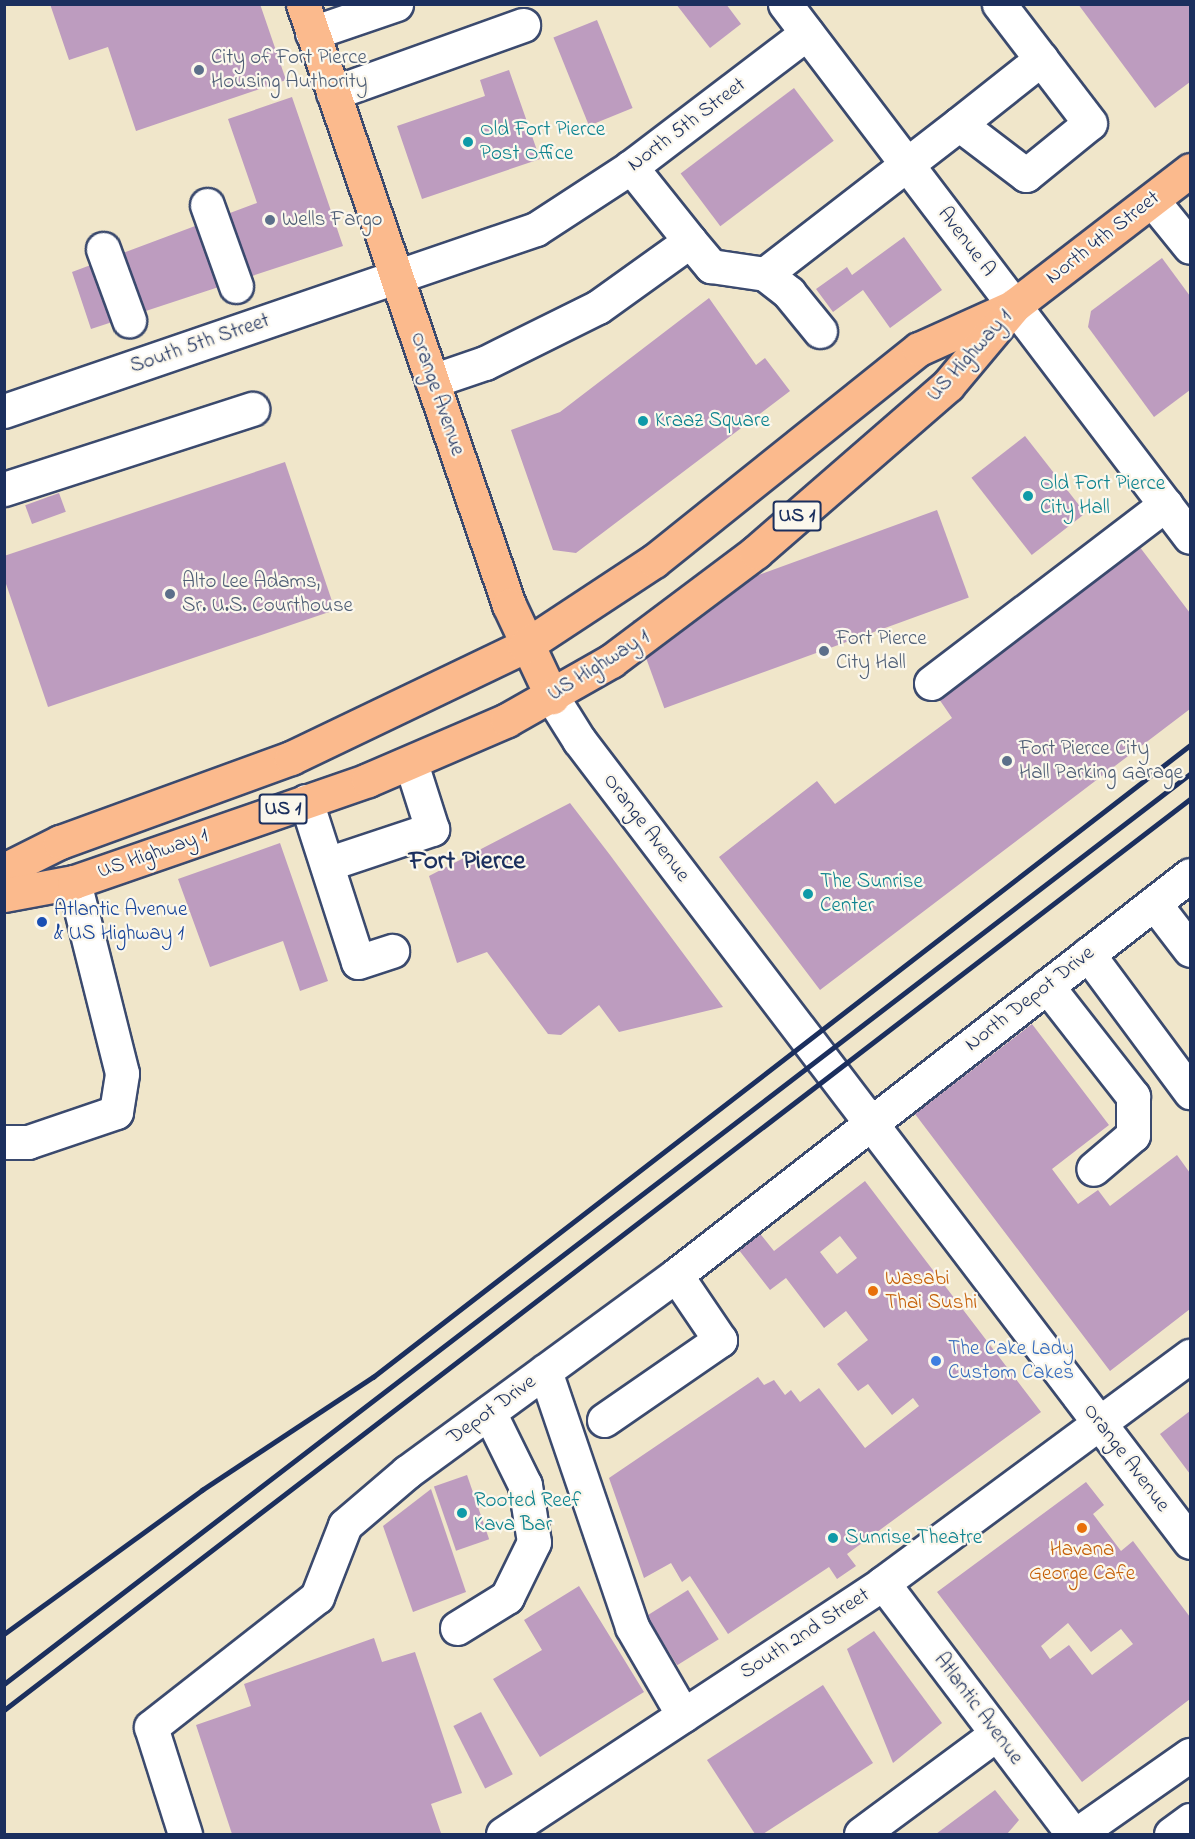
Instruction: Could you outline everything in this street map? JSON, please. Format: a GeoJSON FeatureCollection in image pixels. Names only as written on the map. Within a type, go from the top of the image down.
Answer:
{"type":"FeatureCollection","features":[{"type":"Feature","properties":{"kind":"main road","name":"Orange Avenue"},"geometry":{"type":"LineString","coordinates":[[308,19],[525,646],[552,697]]}},
{"type":"Feature","properties":{"kind":"main road","name":"North 4th Street"},"geometry":{"type":"LineString","coordinates":[[1015,305],[1191,170]]}},
{"type":"Feature","properties":{"kind":"main road","name":"US Highway 1"},"geometry":{"type":"LineString","coordinates":[[4,870],[60,842],[291,758],[525,646],[654,561],[919,349],[1015,305]]}},
{"type":"Feature","properties":{"kind":"main road","name":"US Highway 1"},"geometry":{"type":"LineString","coordinates":[[4,895],[74,882],[306,801],[411,763],[552,697],[686,608],[756,552],[948,385],[1015,305]]}},
{"type":"Feature","properties":{"kind":"street"},"geometry":{"type":"LineString","coordinates":[[308,19],[396,4]]}},
{"type":"Feature","properties":{"kind":"street","name":"Avenue A"},"geometry":{"type":"LineString","coordinates":[[785,4],[1181,518]]}},
{"type":"Feature","properties":{"kind":"street"},"geometry":{"type":"LineString","coordinates":[[959,124],[1026,175],[1090,123],[999,4]]}},
{"type":"Feature","properties":{"kind":"street"},"geometry":{"type":"LineString","coordinates":[[333,93],[523,26]]}},
{"type":"Feature","properties":{"kind":"street","name":"North 5th Street"},"geometry":{"type":"LineString","coordinates":[[396,277],[536,229],[632,167],[807,33]]}},
{"type":"Feature","properties":{"kind":"street"},"geometry":{"type":"LineString","coordinates":[[765,274],[1041,59]]}},
{"type":"Feature","properties":{"kind":"street"},"geometry":{"type":"LineString","coordinates":[[632,167],[711,266],[765,274],[789,292],[820,331]]}},
{"type":"Feature","properties":{"kind":"street"},"geometry":{"type":"LineString","coordinates":[[1152,200],[1191,247]]}},
{"type":"Feature","properties":{"kind":"street"},"geometry":{"type":"LineString","coordinates":[[207,206],[237,286]]}},
{"type":"Feature","properties":{"kind":"street"},"geometry":{"type":"LineString","coordinates":[[432,381],[484,363],[598,307],[690,241]]}},
{"type":"Feature","properties":{"kind":"street"},"geometry":{"type":"LineString","coordinates":[[103,249],[129,320]]}},
{"type":"Feature","properties":{"kind":"street","name":"South 5th Street"},"geometry":{"type":"LineString","coordinates":[[4,411],[396,277]]}},
{"type":"Feature","properties":{"kind":"street"},"geometry":{"type":"LineString","coordinates":[[4,489],[252,409]]}},
{"type":"Feature","properties":{"kind":"street"},"geometry":{"type":"LineString","coordinates":[[931,682],[1181,518]]}},
{"type":"Feature","properties":{"kind":"street","name":"Orange Avenue"},"geometry":{"type":"LineString","coordinates":[[552,697],[579,740],[1191,1542]]}},
{"type":"Feature","properties":{"kind":"street"},"geometry":{"type":"LineString","coordinates":[[327,864],[432,829],[411,763]]}},
{"type":"Feature","properties":{"kind":"street"},"geometry":{"type":"LineString","coordinates":[[306,801],[358,962],[392,951]]}},
{"type":"Feature","properties":{"kind":"street","name":"North Depot Drive"},"geometry":{"type":"LineString","coordinates":[[870,1124],[1191,875]]}},
{"type":"Feature","properties":{"kind":"street"},"geometry":{"type":"LineString","coordinates":[[4,1142],[28,1142],[116,1112],[122,1073],[74,882]]}},
{"type":"Feature","properties":{"kind":"street"},"geometry":{"type":"LineString","coordinates":[[1154,903],[1191,950]]}},
{"type":"Feature","properties":{"kind":"street"},"geometry":{"type":"LineString","coordinates":[[1088,954],[1191,1092]]}},
{"type":"Feature","properties":{"kind":"street"},"geometry":{"type":"LineString","coordinates":[[1047,986],[1132,1096],[1133,1135],[1093,1169]]}},
{"type":"Feature","properties":{"kind":"street","name":"Depot Drive"},"geometry":{"type":"LineString","coordinates":[[184,1834],[151,1727],[317,1597],[345,1525],[489,1412],[676,1275],[870,1124]]}},
{"type":"Feature","properties":{"kind":"street"},"geometry":{"type":"LineString","coordinates":[[603,1420],[720,1340],[676,1275]]}},
{"type":"Feature","properties":{"kind":"street","name":"South 2nd Street"},"geometry":{"type":"LineString","coordinates":[[502,1834],[883,1583],[1191,1356]]}},
{"type":"Feature","properties":{"kind":"street"},"geometry":{"type":"LineString","coordinates":[[545,1371],[632,1627],[683,1715]]}},
{"type":"Feature","properties":{"kind":"street"},"geometry":{"type":"LineString","coordinates":[[457,1628],[507,1597],[534,1542],[525,1485],[489,1412]]}},
{"type":"Feature","properties":{"kind":"street","name":"Atlantic Avenue"},"geometry":{"type":"LineString","coordinates":[[883,1583],[996,1734],[1075,1834]]}},
{"type":"Feature","properties":{"kind":"street"},"geometry":{"type":"LineString","coordinates":[[861,1834],[996,1734]]}},
{"type":"Feature","properties":{"kind":"street"},"geometry":{"type":"LineString","coordinates":[[1075,1834],[1191,1755]]}},
{"type":"Feature","properties":{"kind":"street"},"geometry":{"type":"LineString","coordinates":[[1171,1834],[1191,1820]]}},
{"type":"Feature","properties":{"kind":"building","name":"City of Fort Pierce Housing Authority"},"geometry":{"type":"Polygon","coordinates":[[[50,4],[260,4],[286,80],[136,131],[108,47],[69,60],[50,4]]]}},
{"type":"Feature","properties":{"kind":"building"},"geometry":{"type":"Polygon","coordinates":[[[676,4],[726,4],[741,24],[710,48],[676,4]]]}},
{"type":"Feature","properties":{"kind":"building"},"geometry":{"type":"Polygon","coordinates":[[[1078,4],[1190,4],[1190,82],[1155,108],[1078,4]]]}},
{"type":"Feature","properties":{"kind":"building"},"geometry":{"type":"Polygon","coordinates":[[[597,20],[633,108],[589,126],[553,38],[597,20]]]}},
{"type":"Feature","properties":{"kind":"building","name":"Old Fort Pierce Post Office"},"geometry":{"type":"Polygon","coordinates":[[[509,70],[540,159],[422,199],[397,126],[485,96],[480,80],[509,70]]]}},
{"type":"Feature","properties":{"kind":"building"},"geometry":{"type":"Polygon","coordinates":[[[794,88],[834,141],[720,226],[681,173],[794,88]]]}},
{"type":"Feature","properties":{"kind":"building","name":"Wells Fargo"},"geometry":{"type":"Polygon","coordinates":[[[292,97],[343,246],[91,329],[72,272],[257,203],[228,119],[292,97]]]}},
{"type":"Feature","properties":{"kind":"building"},"geometry":{"type":"Polygon","coordinates":[[[904,237],[942,290],[890,328],[863,290],[833,312],[816,289],[847,267],[852,275],[904,237]]]}},
{"type":"Feature","properties":{"kind":"building"},"geometry":{"type":"Polygon","coordinates":[[[1162,258],[1190,296],[1190,390],[1154,417],[1088,327],[1091,311],[1162,258]]]}},
{"type":"Feature","properties":{"kind":"building","name":"Kraaz Square"},"geometry":{"type":"Polygon","coordinates":[[[709,298],[756,365],[765,358],[790,391],[576,553],[553,550],[511,430],[560,412],[709,298]]]}},
{"type":"Feature","properties":{"kind":"building","name":"Old Fort Pierce City Hall"},"geometry":{"type":"Polygon","coordinates":[[[1025,436],[1085,513],[1032,555],[971,478],[1025,436]]]}},
{"type":"Feature","properties":{"kind":"building","name":"Alto Lee Adams, Sr. U.S. Courthouse"},"geometry":{"type":"Polygon","coordinates":[[[285,462],[335,610],[48,707],[4,578],[4,556],[285,462]]]}},
{"type":"Feature","properties":{"kind":"building"},"geometry":{"type":"Polygon","coordinates":[[[59,493],[66,512],[32,524],[25,505],[59,493]]]}},
{"type":"Feature","properties":{"kind":"building"},"geometry":{"type":"Polygon","coordinates":[[[937,510],[969,597],[664,708],[633,621],[937,510]]]}},
{"type":"Feature","properties":{"kind":"building","name":"Fort Pierce City Hall Parking Garage"},"geometry":{"type":"Polygon","coordinates":[[[1139,546],[1190,613],[1190,709],[820,990],[719,857],[817,781],[835,804],[952,718],[939,699],[1139,546]]]}},
{"type":"Feature","properties":{"kind":"building"},"geometry":{"type":"Polygon","coordinates":[[[570,803],[723,1007],[619,1032],[599,1005],[561,1035],[548,1034],[487,952],[457,963],[429,876],[570,803]]]}},
{"type":"Feature","properties":{"kind":"building"},"geometry":{"type":"Polygon","coordinates":[[[280,843],[328,981],[300,991],[283,941],[210,967],[178,879],[280,843]]]}},
{"type":"Feature","properties":{"kind":"building"},"geometry":{"type":"Polygon","coordinates":[[[1032,1024],[1109,1125],[1052,1169],[1078,1204],[1098,1190],[1110,1206],[1177,1155],[1190,1173],[1190,1309],[1110,1371],[915,1114],[1032,1024]]]}},
{"type":"Feature","properties":{"kind":"building"},"geometry":{"type":"Polygon","coordinates":[[[865,1181],[1041,1412],[847,1554],[856,1566],[837,1579],[829,1567],[728,1634],[690,1576],[682,1582],[671,1563],[644,1578],[609,1478],[758,1377],[764,1385],[774,1380],[785,1395],[791,1390],[800,1402],[819,1388],[865,1448],[919,1406],[913,1398],[892,1415],[868,1384],[858,1391],[837,1364],[868,1340],[846,1311],[824,1328],[786,1278],[770,1290],[728,1236],[749,1220],[774,1251],[865,1181]],[[840,1236],[820,1252],[837,1274],[857,1258],[840,1236]]]}},
{"type":"Feature","properties":{"kind":"building"},"geometry":{"type":"Polygon","coordinates":[[[1190,1411],[1190,1474],[1160,1434],[1190,1411]]]}},
{"type":"Feature","properties":{"kind":"building","name":"Rooted Reef Kava Bar"},"geometry":{"type":"Polygon","coordinates":[[[467,1475],[489,1539],[456,1551],[434,1486],[467,1475]]]}},
{"type":"Feature","properties":{"kind":"building"},"geometry":{"type":"Polygon","coordinates":[[[1086,1482],[1104,1505],[1093,1514],[1121,1551],[1133,1541],[1190,1617],[1190,1699],[1082,1782],[937,1592],[1086,1482]],[[1068,1623],[1041,1646],[1050,1659],[1069,1645],[1092,1675],[1133,1644],[1121,1629],[1091,1652],[1068,1623]]]}},
{"type":"Feature","properties":{"kind":"building"},"geometry":{"type":"Polygon","coordinates":[[[431,1489],[466,1592],[413,1612],[383,1526],[431,1489]]]}},
{"type":"Feature","properties":{"kind":"building"},"geometry":{"type":"Polygon","coordinates":[[[579,1586],[644,1692],[540,1757],[493,1679],[542,1650],[524,1620],[579,1586]]]}},
{"type":"Feature","properties":{"kind":"building"},"geometry":{"type":"Polygon","coordinates":[[[688,1590],[719,1639],[677,1665],[646,1616],[688,1590]]]}},
{"type":"Feature","properties":{"kind":"building"},"geometry":{"type":"Polygon","coordinates":[[[874,1631],[942,1723],[893,1763],[847,1649],[874,1631]]]}},
{"type":"Feature","properties":{"kind":"building"},"geometry":{"type":"Polygon","coordinates":[[[374,1638],[382,1662],[415,1652],[462,1793],[431,1804],[441,1833],[232,1834],[196,1725],[251,1706],[244,1684],[374,1638]]]}},
{"type":"Feature","properties":{"kind":"building"},"geometry":{"type":"Polygon","coordinates":[[[823,1685],[873,1763],[763,1834],[755,1834],[707,1760],[823,1685]]]}},
{"type":"Feature","properties":{"kind":"building"},"geometry":{"type":"Polygon","coordinates":[[[481,1712],[513,1774],[485,1788],[453,1726],[481,1712]]]}},
{"type":"Feature","properties":{"kind":"building"},"geometry":{"type":"Polygon","coordinates":[[[995,1790],[1019,1820],[1007,1834],[936,1834],[995,1790]]]}},
{"type":"Feature","properties":{"kind":"railway"},"geometry":{"type":"LineString","coordinates":[[4,1634],[202,1490],[373,1377],[1190,745]]}},
{"type":"Feature","properties":{"kind":"railway"},"geometry":{"type":"LineString","coordinates":[[4,1684],[1190,774]]}},
{"type":"Feature","properties":{"kind":"railway"},"geometry":{"type":"LineString","coordinates":[[4,1710],[1190,799]]}},
{"type":"Feature","properties":{"kind":"place","name":"City of Fort Pierce Housing Authority"},"geometry":{"type":"Point","coordinates":[199,70]}},
{"type":"Feature","properties":{"kind":"place","name":"Old Fort Pierce Post Office"},"geometry":{"type":"Point","coordinates":[468,142]}},
{"type":"Feature","properties":{"kind":"place","name":"Wells Fargo"},"geometry":{"type":"Point","coordinates":[270,220]}},
{"type":"Feature","properties":{"kind":"place","name":"Kraaz Square"},"geometry":{"type":"Point","coordinates":[643,421]}},
{"type":"Feature","properties":{"kind":"place","name":"Old Fort Pierce City Hall"},"geometry":{"type":"Point","coordinates":[1028,496]}},
{"type":"Feature","properties":{"kind":"place","name":"Alto Lee Adams, Sr. U.S. Courthouse"},"geometry":{"type":"Point","coordinates":[170,594]}},
{"type":"Feature","properties":{"kind":"place","name":"Fort Pierce City Hall"},"geometry":{"type":"Point","coordinates":[824,651]}},
{"type":"Feature","properties":{"kind":"place","name":"Fort Pierce City Hall Parking Garage"},"geometry":{"type":"Point","coordinates":[1007,761]}},
{"type":"Feature","properties":{"kind":"place","name":"The Sunrise Center"},"geometry":{"type":"Point","coordinates":[808,894]}},
{"type":"Feature","properties":{"kind":"place","name":"Atlantic Avenue & US Highway 1"},"geometry":{"type":"Point","coordinates":[42,922]}},
{"type":"Feature","properties":{"kind":"place","name":"Wasabi Thai Sushi"},"geometry":{"type":"Point","coordinates":[873,1291]}},
{"type":"Feature","properties":{"kind":"place","name":"The Cake Lady Custom Cakes"},"geometry":{"type":"Point","coordinates":[936,1361]}},
{"type":"Feature","properties":{"kind":"place","name":"Rooted Reef Kava Bar"},"geometry":{"type":"Point","coordinates":[462,1513]}},
{"type":"Feature","properties":{"kind":"place","name":"Havana George Cafe"},"geometry":{"type":"Point","coordinates":[1082,1528]}},
{"type":"Feature","properties":{"kind":"place","name":"Sunrise Theatre"},"geometry":{"type":"Point","coordinates":[833,1538]}},
{"type":"Feature","properties":{"kind":"district","name":"Fort Pierce"},"geometry":{"type":"Point","coordinates":[467,862]}}]}
